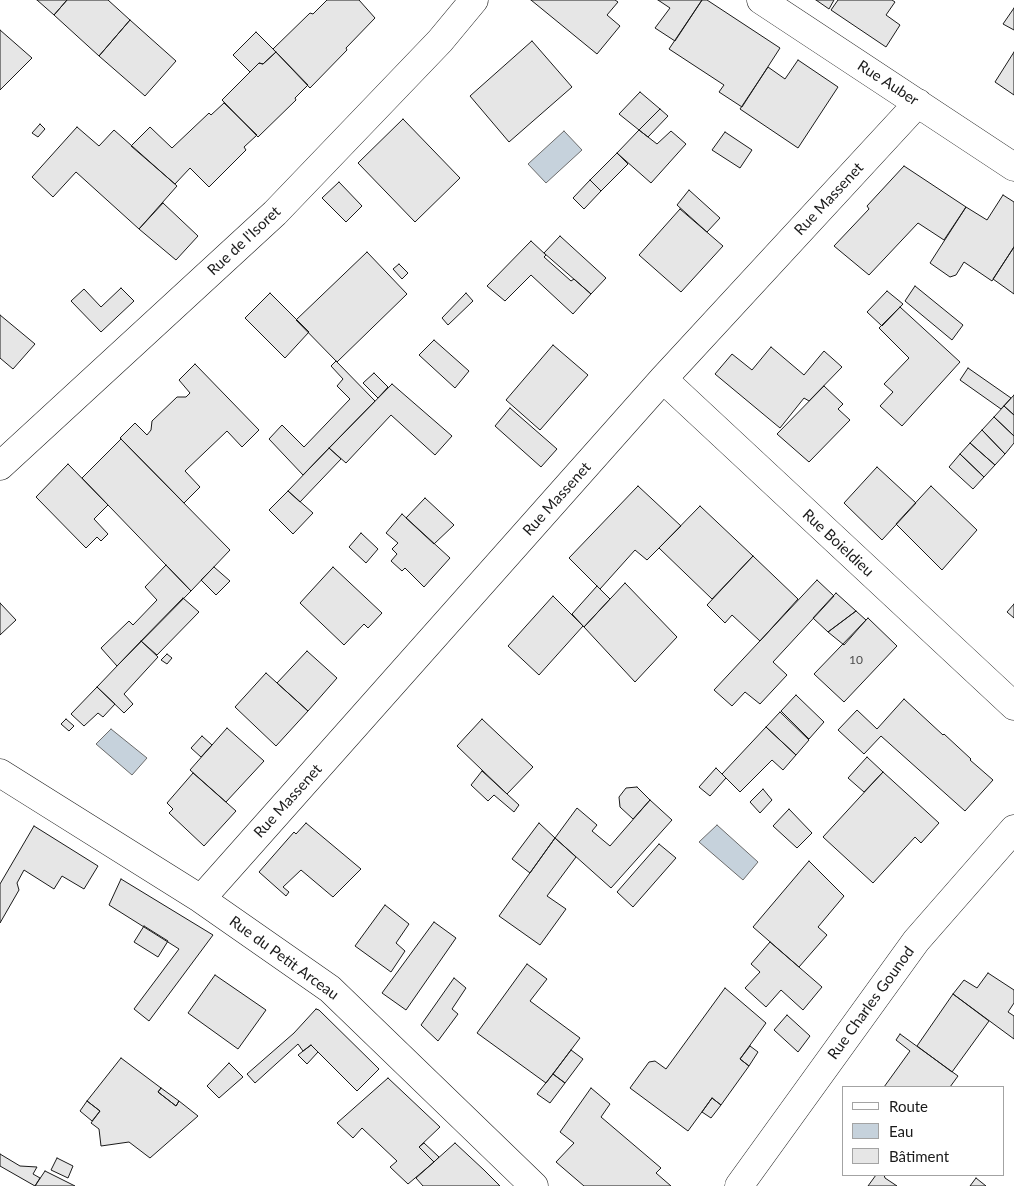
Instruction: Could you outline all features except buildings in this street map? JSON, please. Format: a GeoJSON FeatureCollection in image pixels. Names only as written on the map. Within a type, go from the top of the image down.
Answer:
{"type":"FeatureCollection","features":[{"type":"Feature","properties":{"kind":"street","name":"Rue de l'Isoret"},"geometry":{"type":"LineString","coordinates":[[0,466],[275,213],[440,42],[474,0]]}},
{"type":"Feature","properties":{"kind":"street","name":"Rue Auber"},"geometry":{"type":"LineString","coordinates":[[762,0],[1014,167]]}},
{"type":"Feature","properties":{"kind":"street","name":"Rue Massenet"},"geometry":{"type":"LineString","coordinates":[[201,899],[663,380],[918,103]]}},
{"type":"Feature","properties":{"kind":"street","name":"Rue Boieldieu"},"geometry":{"type":"LineString","coordinates":[[663,380],[1014,706]]}},
{"type":"Feature","properties":{"kind":"street","name":"Rue du Petit Arceau"},"geometry":{"type":"LineString","coordinates":[[0,773],[201,899],[330,989],[534,1186]]}},
{"type":"Feature","properties":{"kind":"street","name":"Rue Charles Gounod"},"geometry":{"type":"LineString","coordinates":[[739,1186],[916,941],[1014,829]]}},
{"type":"Feature","properties":{"kind":"water"},"geometry":{"type":"Polygon","coordinates":[[[564,131],[582,150],[546,183],[528,164],[564,131]]]}},
{"type":"Feature","properties":{"kind":"water"},"geometry":{"type":"Polygon","coordinates":[[[111,729],[147,758],[132,775],[96,744],[111,729]]]}},
{"type":"Feature","properties":{"kind":"water"},"geometry":{"type":"Polygon","coordinates":[[[717,825],[758,862],[743,880],[699,842],[717,825]]]}}]}
